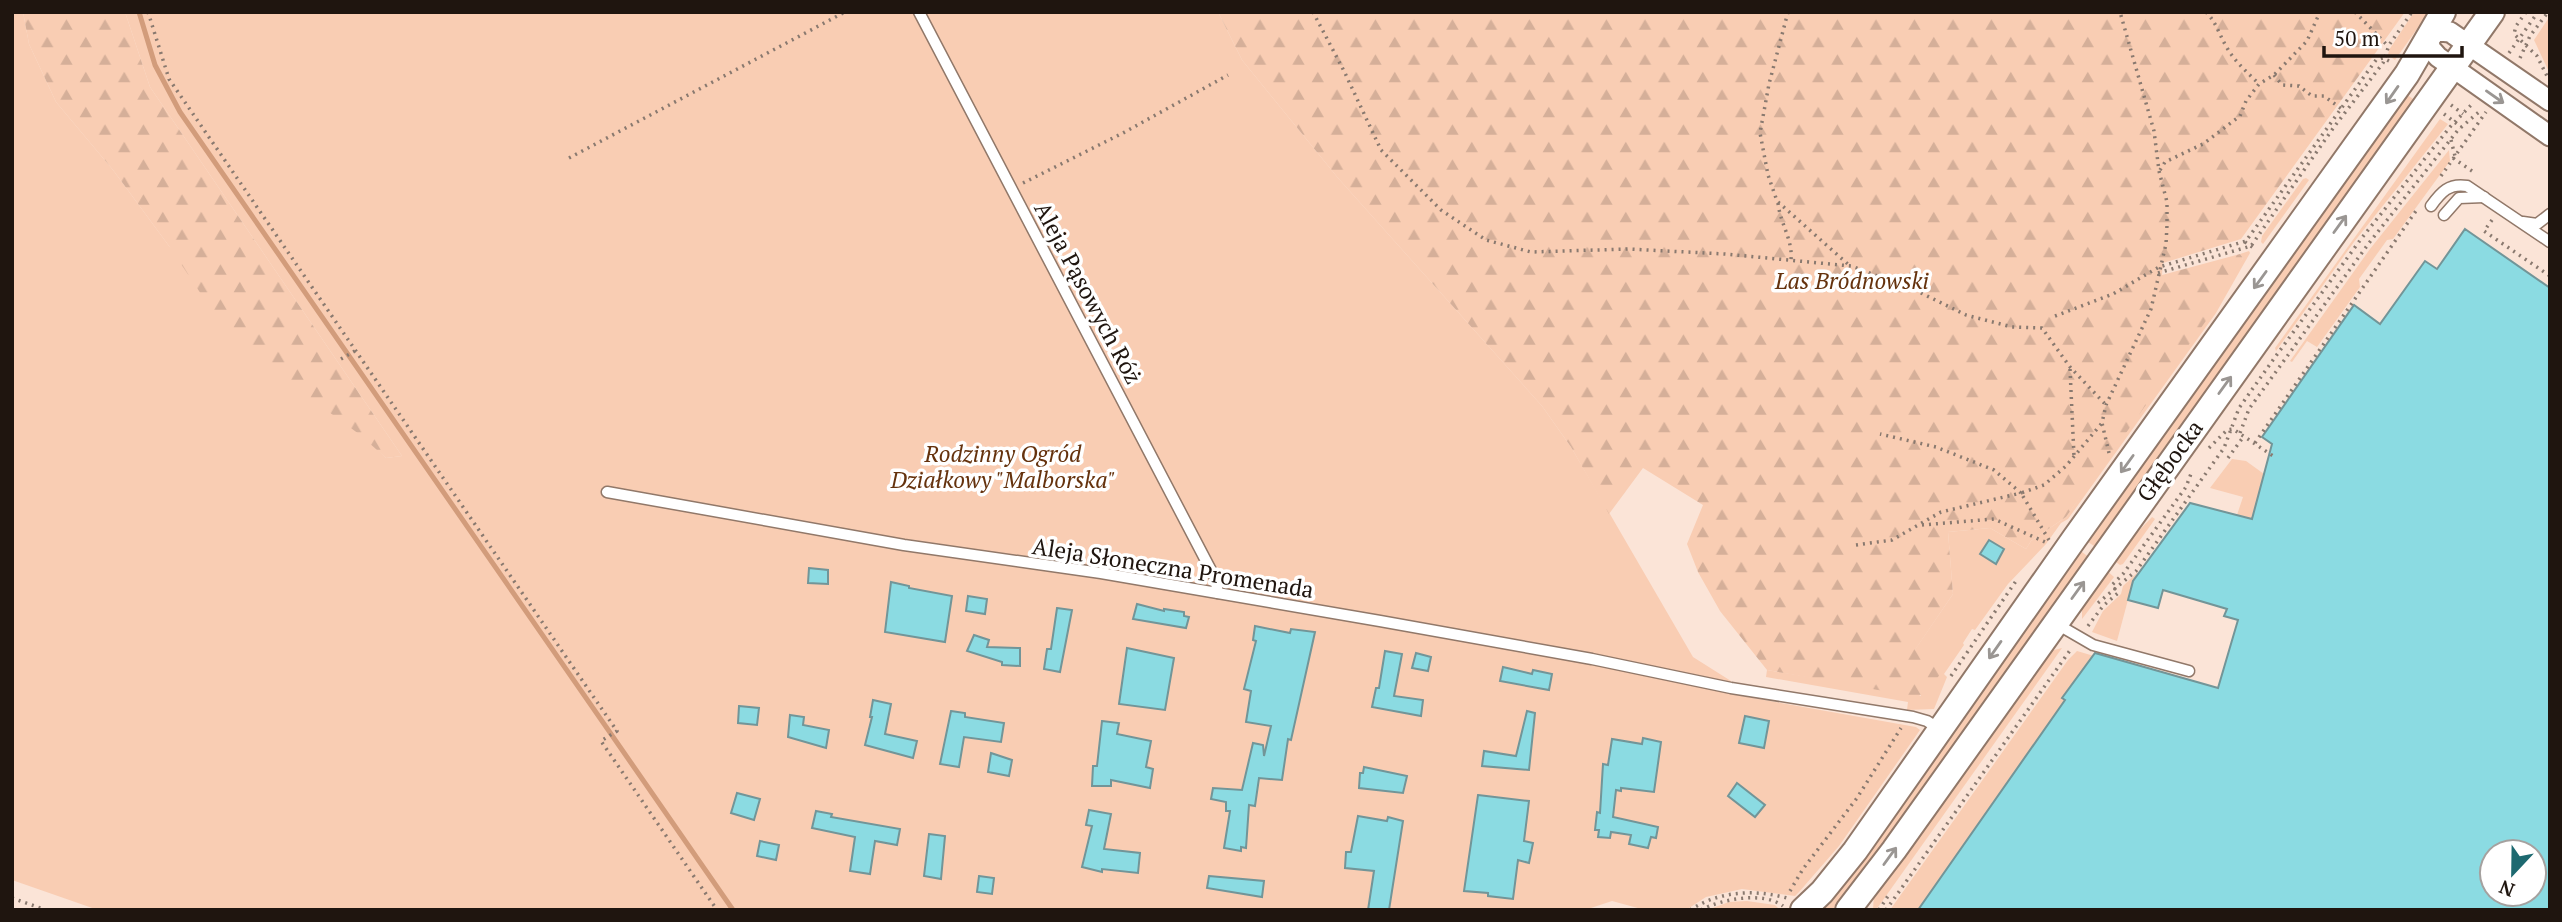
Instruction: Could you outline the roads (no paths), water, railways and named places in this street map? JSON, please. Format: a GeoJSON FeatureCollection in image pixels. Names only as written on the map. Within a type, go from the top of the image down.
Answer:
{"type":"FeatureCollection","features":[{"type":"Feature","properties":{"kind":"street","name":"Głębocka"},"geometry":{"type":"LineString","coordinates":[[1792,904],[1822,892],[1855,851],[2393,94],[2443,12]]}},
{"type":"Feature","properties":{"kind":"street","name":"Głębocka"},"geometry":{"type":"LineString","coordinates":[[1848,910],[1880,870],[2492,12]]}},
{"type":"Feature","properties":{"kind":"street"},"geometry":{"type":"LineString","coordinates":[[2550,101],[2444,30],[2429,37],[2431,50],[2550,136]]}},
{"type":"Feature","properties":{"kind":"lane","name":"Aleja Pąsowych Róż"},"geometry":{"type":"LineString","coordinates":[[919,12],[1215,578],[1218,593]]}},
{"type":"Feature","properties":{"kind":"lane"},"geometry":{"type":"LineString","coordinates":[[2427,204],[2443,190],[2456,185],[2467,186],[2550,242]]}},
{"type":"Feature","properties":{"kind":"lane"},"geometry":{"type":"LineString","coordinates":[[2444,215],[2459,198],[2474,196],[2488,199]]}},
{"type":"Feature","properties":{"kind":"lane"},"geometry":{"type":"LineString","coordinates":[[2519,221],[2537,224],[2549,214]]}},
{"type":"Feature","properties":{"kind":"lane"},"geometry":{"type":"LineString","coordinates":[[2549,214],[2545,230],[2550,242]]}},
{"type":"Feature","properties":{"kind":"lane","name":"Aleja Słoneczna Promenada"},"geometry":{"type":"LineString","coordinates":[[607,492],[911,546],[1101,573],[1592,659],[1731,688],[1904,715],[1923,720],[1940,729]]}},
{"type":"Feature","properties":{"kind":"lane"},"geometry":{"type":"LineString","coordinates":[[2055,622],[2094,645],[2189,671]]}},
{"type":"Feature","properties":{"kind":"waterway"},"geometry":{"type":"LineString","coordinates":[[139,12],[155,65],[180,112],[733,910]]}},
{"type":"Feature","properties":{"kind":"park label","name":"Las Bródnowski"},"geometry":{"type":"Point","coordinates":[1852,281]}},
{"type":"Feature","properties":{"kind":"park label","name":"Rodzinny Ogród Działkowy \"Malborska\""},"geometry":{"type":"Point","coordinates":[1003,467]}}]}
